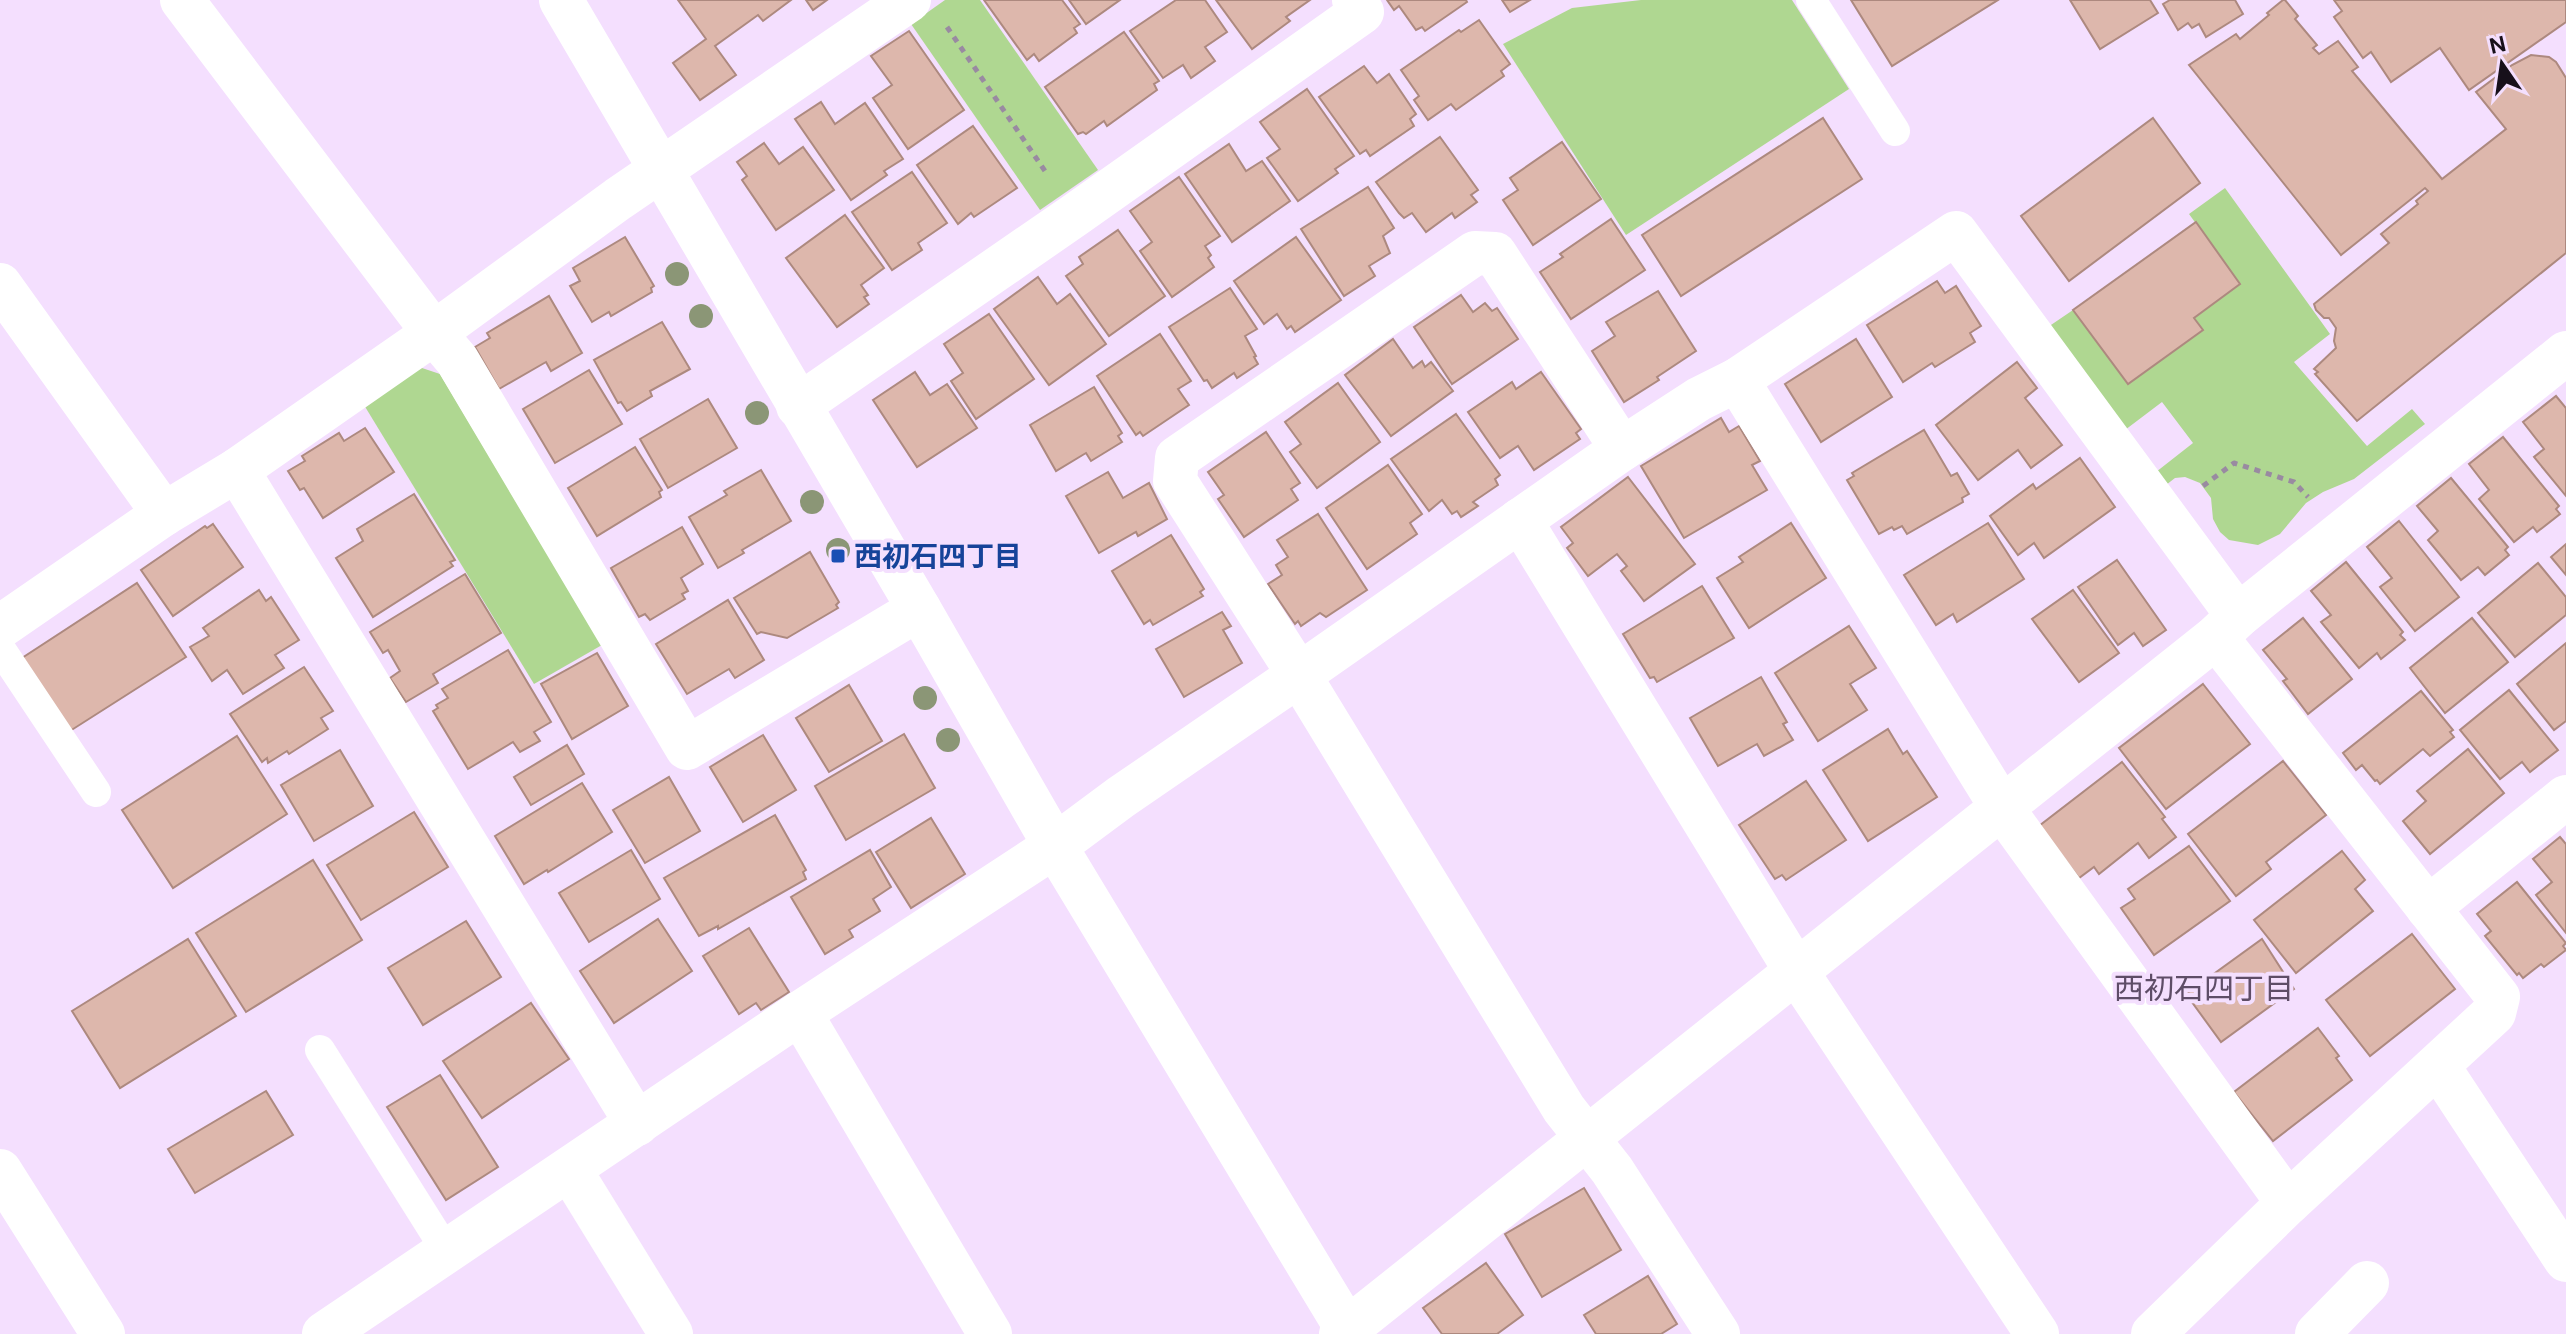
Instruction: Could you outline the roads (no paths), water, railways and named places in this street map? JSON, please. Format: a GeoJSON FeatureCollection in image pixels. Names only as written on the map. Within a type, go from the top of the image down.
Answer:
{"type":"FeatureCollection","features":[{"type":"Feature","properties":{"kind":"street"},"geometry":{"type":"LineString","coordinates":[[182,0],[457,360],[687,748],[919,609]]}},
{"type":"Feature","properties":{"kind":"street"},"geometry":{"type":"LineString","coordinates":[[561,0],[1055,846],[1346,1332],[2566,353]]}},
{"type":"Feature","properties":{"kind":"street"},"geometry":{"type":"LineString","coordinates":[[0,627],[164,514],[237,470],[661,170],[909,0]]}},
{"type":"Feature","properties":{"kind":"street"},"geometry":{"type":"LineString","coordinates":[[798,406],[1362,12],[1354,0]]}},
{"type":"Feature","properties":{"kind":"street"},"geometry":{"type":"LineString","coordinates":[[324,1334],[800,1013],[1055,846],[1622,449],[1699,399],[1737,380],[1956,233],[2164,516],[2227,626],[2428,908],[2498,997],[2494,1013],[2288,1203],[2153,1334]]}},
{"type":"Feature","properties":{"kind":"street"},"geometry":{"type":"LineString","coordinates":[[1622,449],[1495,254],[1475,253],[1177,458],[1175,481],[1299,675],[1564,1109],[1612,1170],[1718,1334]]}},
{"type":"Feature","properties":{"kind":"street"},"geometry":{"type":"LineString","coordinates":[[0,285],[164,514]]}},
{"type":"Feature","properties":{"kind":"street"},"geometry":{"type":"LineString","coordinates":[[1737,380],[2002,808],[2288,1203]]}},
{"type":"Feature","properties":{"kind":"street"},"geometry":{"type":"LineString","coordinates":[[237,470],[637,1124]]}},
{"type":"Feature","properties":{"kind":"street"},"geometry":{"type":"LineString","coordinates":[[1520,520],[1796,971],[2037,1334]]}},
{"type":"Feature","properties":{"kind":"street"},"geometry":{"type":"LineString","coordinates":[[2428,908],[2566,797]]}},
{"type":"Feature","properties":{"kind":"street"},"geometry":{"type":"LineString","coordinates":[[800,1013],[990,1334]]}},
{"type":"Feature","properties":{"kind":"street"},"geometry":{"type":"LineString","coordinates":[[2438,1066],[2566,1260]]}},
{"type":"Feature","properties":{"kind":"street"},"geometry":{"type":"LineString","coordinates":[[570,1170],[671,1334]]}},
{"type":"Feature","properties":{"kind":"street"},"geometry":{"type":"LineString","coordinates":[[0,1171],[103,1334]]}},
{"type":"Feature","properties":{"kind":"street"},"geometry":{"type":"LineString","coordinates":[[2317,1334],[2367,1283]]}},
{"type":"Feature","properties":{"kind":"lane"},"geometry":{"type":"LineString","coordinates":[[1811,0],[1895,131]]}},
{"type":"Feature","properties":{"kind":"lane"},"geometry":{"type":"LineString","coordinates":[[0,648],[96,792]]}},
{"type":"Feature","properties":{"kind":"lane"},"geometry":{"type":"LineString","coordinates":[[320,1050],[447,1252]]}},
{"type":"Feature","properties":{"kind":"place","name":"西初石四丁目"},"geometry":{"type":"Point","coordinates":[838,556]}},
{"type":"Feature","properties":{"kind":"district","name":"西初石四丁目"},"geometry":{"type":"Point","coordinates":[2204,989]}}]}
